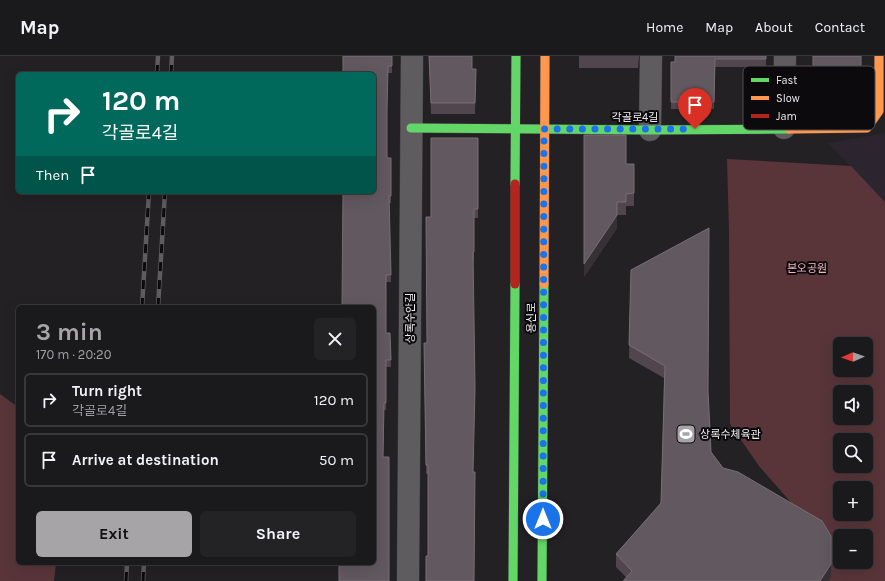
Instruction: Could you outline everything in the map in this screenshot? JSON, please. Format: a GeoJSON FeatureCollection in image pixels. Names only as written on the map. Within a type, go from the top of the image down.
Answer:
{"type":"FeatureCollection","features":[{"type":"Feature","properties":{"kind":"main road","name":"용신로"},"geometry":{"type":"LineString","coordinates":[[513,581],[516,56]]}},
{"type":"Feature","properties":{"kind":"main road","name":"용신로"},"geometry":{"type":"LineString","coordinates":[[542,581],[545,56]]}},
{"type":"Feature","properties":{"kind":"main road","name":"각골로4길"},"geometry":{"type":"LineString","coordinates":[[875,117],[879,111],[879,56]]}},
{"type":"Feature","properties":{"kind":"main road","name":"각골로4길"},"geometry":{"type":"LineString","coordinates":[[411,128],[650,130],[743,129]]}},
{"type":"Feature","properties":{"kind":"street","name":"상록수안길"},"geometry":{"type":"LineString","coordinates":[[408,581],[412,56]]}},
{"type":"Feature","properties":{"kind":"street"},"geometry":{"type":"LineString","coordinates":[[650,130],[651,56]]}},
{"type":"Feature","properties":{"kind":"street"},"geometry":{"type":"LineString","coordinates":[[785,56],[785,66]]}},
{"type":"Feature","properties":{"kind":"shaded area"},"geometry":{"type":"Polygon","coordinates":[[[885,133],[885,202],[828,143],[885,133]]]}},
{"type":"Feature","properties":{"kind":"green space","name":"본오공원"},"geometry":{"type":"Polygon","coordinates":[[[727,159],[851,166],[885,202],[885,581],[826,581],[831,548],[759,466],[730,424],[727,159]]]}},
{"type":"Feature","properties":{"kind":"green space"},"geometry":{"type":"Polygon","coordinates":[[[0,394],[16,406],[16,565],[56,565],[54,581],[0,581],[0,394]]]}},
{"type":"Feature","properties":{"kind":"building"},"geometry":{"type":"Polygon","coordinates":[[[343,56],[392,56],[392,66],[388,66],[387,108],[387,158],[391,158],[391,196],[389,196],[391,275],[386,275],[386,333],[390,333],[391,360],[386,360],[386,403],[384,403],[383,457],[389,457],[389,581],[339,581],[339,565],[376,565],[376,305],[342,305],[343,194],[376,194],[376,72],[343,72],[343,56]]]}},
{"type":"Feature","properties":{"kind":"building"},"geometry":{"type":"Polygon","coordinates":[[[429,56],[472,56],[472,69],[476,69],[475,103],[431,103],[429,56]]]}},
{"type":"Feature","properties":{"kind":"building"},"geometry":{"type":"Polygon","coordinates":[[[675,56],[766,56],[766,59],[715,59],[714,102],[671,102],[671,62],[675,62],[675,56]]]}},
{"type":"Feature","properties":{"kind":"building"},"geometry":{"type":"Polygon","coordinates":[[[813,56],[861,56],[861,66],[813,66],[813,56]]]}},
{"type":"Feature","properties":{"kind":"building"},"geometry":{"type":"Polygon","coordinates":[[[584,135],[626,135],[626,164],[634,164],[634,193],[626,194],[626,202],[617,202],[617,215],[584,264],[584,135]]]}},
{"type":"Feature","properties":{"kind":"building"},"geometry":{"type":"Polygon","coordinates":[[[431,138],[478,138],[478,209],[474,209],[473,252],[475,388],[473,472],[475,472],[474,581],[426,581],[426,556],[428,556],[428,465],[426,465],[424,343],[427,343],[426,217],[431,217],[431,138]]]}},
{"type":"Feature","properties":{"kind":"building","name":"상록수체육관"},"geometry":{"type":"Polygon","coordinates":[[[709,228],[708,391],[711,452],[723,468],[738,472],[822,521],[831,536],[831,564],[820,581],[623,581],[632,571],[616,554],[661,503],[665,366],[629,345],[631,270],[709,228]]]}},
{"type":"Feature","properties":{"kind":"railway"},"geometry":{"type":"LineString","coordinates":[[157,72],[158,56]]}},
{"type":"Feature","properties":{"kind":"railway"},"geometry":{"type":"LineString","coordinates":[[171,72],[172,56]]}},
{"type":"Feature","properties":{"kind":"railway"},"geometry":{"type":"LineString","coordinates":[[142,305],[149,194]]}},
{"type":"Feature","properties":{"kind":"railway"},"geometry":{"type":"LineString","coordinates":[[158,305],[165,194]]}},
{"type":"Feature","properties":{"kind":"railway"},"geometry":{"type":"LineString","coordinates":[[126,581],[127,565]]}},
{"type":"Feature","properties":{"kind":"railway"},"geometry":{"type":"LineString","coordinates":[[143,581],[144,565]]}},
{"type":"Feature","properties":{"kind":"traffic: fast"},"geometry":{"type":"LineString","coordinates":[[515,184],[516,56]]}},
{"type":"Feature","properties":{"kind":"traffic: fast"},"geometry":{"type":"LineString","coordinates":[[411,128],[743,129]]}},
{"type":"Feature","properties":{"kind":"traffic: fast"},"geometry":{"type":"LineString","coordinates":[[513,581],[515,284]]}},
{"type":"Feature","properties":{"kind":"traffic: fast"},"geometry":{"type":"LineString","coordinates":[[542,581],[544,284]]}},
{"type":"Feature","properties":{"kind":"traffic: slow"},"geometry":{"type":"LineString","coordinates":[[544,284],[545,56]]}},
{"type":"Feature","properties":{"kind":"traffic: slow"},"geometry":{"type":"LineString","coordinates":[[875,117],[879,111],[879,56]]}},
{"type":"Feature","properties":{"kind":"traffic: jam"},"geometry":{"type":"LineString","coordinates":[[515,184],[515,284]]}},
{"type":"Feature","properties":{"kind":"place","name":"상록수체육관"},"geometry":{"type":"Point","coordinates":[686,434]}},
{"type":"Feature","properties":{"kind":"route"},"geometry":{"type":"LineString","coordinates":[[543,519],[544,129],[695,129]]}}]}
